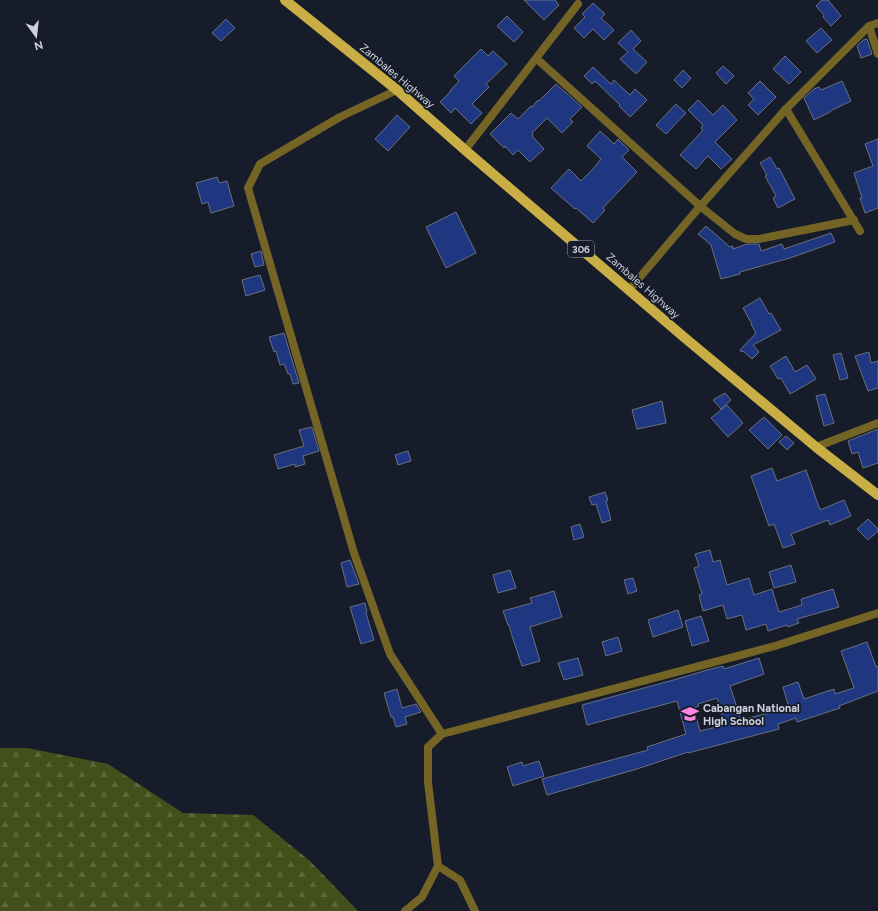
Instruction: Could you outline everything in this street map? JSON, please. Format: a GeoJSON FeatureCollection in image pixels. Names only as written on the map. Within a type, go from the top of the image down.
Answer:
{"type":"FeatureCollection","features":[{"type":"Feature","properties":{"kind":"main road","name":"Zambales Highway"},"geometry":{"type":"LineString","coordinates":[[285,0],[396,90],[685,338],[816,447],[878,495]]}},
{"type":"Feature","properties":{"kind":"street"},"geometry":{"type":"LineString","coordinates":[[465,150],[537,59],[578,4]]}},
{"type":"Feature","properties":{"kind":"street"},"geometry":{"type":"LineString","coordinates":[[629,290],[700,206],[786,109],[869,26],[878,23]]}},
{"type":"Feature","properties":{"kind":"street"},"geometry":{"type":"LineString","coordinates":[[869,26],[878,54]]}},
{"type":"Feature","properties":{"kind":"street"},"geometry":{"type":"LineString","coordinates":[[537,59],[700,206],[734,234],[746,239],[759,239],[854,220]]}},
{"type":"Feature","properties":{"kind":"street"},"geometry":{"type":"LineString","coordinates":[[396,90],[340,117],[260,164],[248,188],[354,554],[390,654],[442,734]]}},
{"type":"Feature","properties":{"kind":"street"},"geometry":{"type":"LineString","coordinates":[[786,109],[860,230]]}},
{"type":"Feature","properties":{"kind":"street"},"geometry":{"type":"LineString","coordinates":[[816,447],[878,423]]}},
{"type":"Feature","properties":{"kind":"street"},"geometry":{"type":"LineString","coordinates":[[405,911],[422,897],[438,866],[428,782],[428,747],[442,734],[776,646],[878,613]]}},
{"type":"Feature","properties":{"kind":"street"},"geometry":{"type":"LineString","coordinates":[[438,866],[460,880],[475,911]]}},
{"type":"Feature","properties":{"kind":"green space"},"geometry":{"type":"Polygon","coordinates":[[[0,748],[27,748],[108,764],[183,813],[253,815],[310,861],[358,911],[0,911],[0,748]]]}},
{"type":"Feature","properties":{"kind":"building"},"geometry":{"type":"Polygon","coordinates":[[[524,0],[555,0],[559,5],[544,20],[524,0]]]}},
{"type":"Feature","properties":{"kind":"building"},"geometry":{"type":"Polygon","coordinates":[[[822,0],[828,0],[841,16],[831,26],[816,6],[822,0]]]}},
{"type":"Feature","properties":{"kind":"building"},"geometry":{"type":"Polygon","coordinates":[[[593,3],[605,14],[601,18],[614,30],[604,40],[593,29],[584,38],[574,28],[585,17],[582,14],[593,3]]]}},
{"type":"Feature","properties":{"kind":"building"},"geometry":{"type":"Polygon","coordinates":[[[507,16],[523,32],[514,42],[497,26],[507,16]]]}},
{"type":"Feature","properties":{"kind":"building"},"geometry":{"type":"Polygon","coordinates":[[[226,19],[235,28],[221,41],[212,33],[226,19]]]}},
{"type":"Feature","properties":{"kind":"building"},"geometry":{"type":"Polygon","coordinates":[[[821,28],[832,40],[817,53],[806,41],[821,28]]]}},
{"type":"Feature","properties":{"kind":"building"},"geometry":{"type":"Polygon","coordinates":[[[631,30],[641,41],[633,49],[647,62],[636,74],[620,59],[628,52],[618,43],[631,30]]]}},
{"type":"Feature","properties":{"kind":"building"},"geometry":{"type":"Polygon","coordinates":[[[867,39],[872,54],[861,58],[857,46],[863,40],[867,39]]]}},
{"type":"Feature","properties":{"kind":"building"},"geometry":{"type":"Polygon","coordinates":[[[481,49],[488,56],[493,51],[507,64],[486,84],[489,87],[472,104],[482,113],[471,124],[455,108],[451,113],[440,102],[459,81],[454,76],[481,49]]]}},
{"type":"Feature","properties":{"kind":"building"},"geometry":{"type":"Polygon","coordinates":[[[785,56],[801,72],[789,84],[773,69],[785,56]]]}},
{"type":"Feature","properties":{"kind":"building"},"geometry":{"type":"Polygon","coordinates":[[[723,66],[734,76],[726,84],[716,73],[723,66]]]}},
{"type":"Feature","properties":{"kind":"building"},"geometry":{"type":"Polygon","coordinates":[[[593,67],[611,84],[614,80],[630,95],[635,89],[647,100],[630,117],[595,81],[592,84],[584,76],[593,67]]]}},
{"type":"Feature","properties":{"kind":"building"},"geometry":{"type":"Polygon","coordinates":[[[683,70],[691,78],[682,88],[674,80],[683,70]]]}},
{"type":"Feature","properties":{"kind":"building"},"geometry":{"type":"Polygon","coordinates":[[[760,81],[776,97],[758,115],[748,105],[754,99],[748,93],[760,81]]]}},
{"type":"Feature","properties":{"kind":"building"},"geometry":{"type":"Polygon","coordinates":[[[842,81],[851,101],[814,120],[804,98],[814,89],[819,87],[821,90],[842,81]]]}},
{"type":"Feature","properties":{"kind":"building"},"geometry":{"type":"Polygon","coordinates":[[[556,84],[582,107],[570,119],[573,122],[562,133],[547,118],[532,133],[532,136],[544,149],[530,162],[518,150],[513,155],[505,146],[504,148],[490,134],[511,113],[518,119],[556,84]]]}},
{"type":"Feature","properties":{"kind":"building"},"geometry":{"type":"Polygon","coordinates":[[[698,100],[713,115],[723,105],[737,120],[715,142],[732,159],[721,169],[708,156],[696,169],[680,155],[703,130],[701,128],[703,125],[688,110],[698,100]]]}},
{"type":"Feature","properties":{"kind":"building"},"geometry":{"type":"Polygon","coordinates":[[[676,104],[686,113],[666,134],[656,125],[676,104]]]}},
{"type":"Feature","properties":{"kind":"building"},"geometry":{"type":"Polygon","coordinates":[[[397,115],[410,127],[388,151],[375,139],[397,115]]]}},
{"type":"Feature","properties":{"kind":"building"},"geometry":{"type":"Polygon","coordinates":[[[600,131],[614,144],[618,139],[629,150],[622,157],[637,172],[603,208],[605,210],[593,223],[551,188],[569,169],[581,181],[594,168],[601,159],[587,146],[600,131]]]}},
{"type":"Feature","properties":{"kind":"building"},"geometry":{"type":"Polygon","coordinates":[[[878,139],[878,208],[865,213],[854,173],[873,166],[865,144],[878,139]]]}},
{"type":"Feature","properties":{"kind":"building"},"geometry":{"type":"Polygon","coordinates":[[[770,157],[777,169],[779,168],[795,199],[778,208],[773,198],[776,196],[760,163],[770,157]]]}},
{"type":"Feature","properties":{"kind":"building"},"geometry":{"type":"Polygon","coordinates":[[[217,177],[219,183],[227,181],[234,206],[211,213],[208,202],[202,204],[196,183],[217,177]]]}},
{"type":"Feature","properties":{"kind":"building"},"geometry":{"type":"Polygon","coordinates":[[[456,212],[476,253],[446,268],[426,227],[456,212]]]}},
{"type":"Feature","properties":{"kind":"building"},"geometry":{"type":"Polygon","coordinates":[[[706,226],[730,247],[733,246],[733,249],[747,244],[759,244],[761,251],[782,244],[784,249],[831,233],[835,242],[790,258],[721,279],[711,245],[698,234],[706,226]]]}},
{"type":"Feature","properties":{"kind":"building"},"geometry":{"type":"Polygon","coordinates":[[[261,251],[264,265],[255,267],[251,254],[261,251]]]}},
{"type":"Feature","properties":{"kind":"building"},"geometry":{"type":"Polygon","coordinates":[[[260,275],[265,290],[246,296],[242,280],[260,275]]]}},
{"type":"Feature","properties":{"kind":"building"},"geometry":{"type":"Polygon","coordinates":[[[760,298],[769,314],[771,313],[781,330],[753,345],[759,352],[752,359],[740,350],[756,333],[743,308],[760,298]]]}},
{"type":"Feature","properties":{"kind":"building"},"geometry":{"type":"Polygon","coordinates":[[[284,333],[299,383],[293,384],[290,374],[288,374],[284,364],[280,365],[276,351],[274,352],[269,337],[284,333]]]}},
{"type":"Feature","properties":{"kind":"building"},"geometry":{"type":"Polygon","coordinates":[[[869,352],[871,363],[878,361],[878,388],[868,391],[855,356],[869,352]]]}},
{"type":"Feature","properties":{"kind":"building"},"geometry":{"type":"Polygon","coordinates":[[[841,353],[848,378],[840,380],[833,355],[841,353]]]}},
{"type":"Feature","properties":{"kind":"building"},"geometry":{"type":"Polygon","coordinates":[[[786,356],[795,372],[807,365],[816,379],[790,394],[781,378],[778,379],[770,366],[786,356]]]}},
{"type":"Feature","properties":{"kind":"building"},"geometry":{"type":"Polygon","coordinates":[[[725,393],[731,400],[721,409],[713,400],[725,393]]]}},
{"type":"Feature","properties":{"kind":"building"},"geometry":{"type":"Polygon","coordinates":[[[825,394],[834,423],[824,426],[816,396],[825,394]]]}},
{"type":"Feature","properties":{"kind":"building"},"geometry":{"type":"Polygon","coordinates":[[[662,401],[666,423],[637,429],[632,410],[662,401]]]}},
{"type":"Feature","properties":{"kind":"building"},"geometry":{"type":"Polygon","coordinates":[[[727,405],[743,423],[728,437],[711,418],[727,405]]]}},
{"type":"Feature","properties":{"kind":"building"},"geometry":{"type":"Polygon","coordinates":[[[764,417],[782,435],[768,449],[749,430],[764,417]]]}},
{"type":"Feature","properties":{"kind":"building"},"geometry":{"type":"Polygon","coordinates":[[[312,427],[319,451],[303,456],[305,464],[295,467],[295,464],[278,469],[274,455],[304,446],[299,430],[312,427]]]}},
{"type":"Feature","properties":{"kind":"building"},"geometry":{"type":"Polygon","coordinates":[[[878,429],[878,463],[863,468],[858,452],[852,454],[848,441],[878,429]]]}},
{"type":"Feature","properties":{"kind":"building"},"geometry":{"type":"Polygon","coordinates":[[[786,436],[794,443],[787,450],[779,442],[786,436]]]}},
{"type":"Feature","properties":{"kind":"building"},"geometry":{"type":"Polygon","coordinates":[[[408,451],[411,461],[398,465],[395,455],[408,451]]]}},
{"type":"Feature","properties":{"kind":"building"},"geometry":{"type":"Polygon","coordinates":[[[772,468],[777,481],[806,470],[820,510],[844,500],[851,516],[830,525],[828,520],[791,534],[795,544],[783,548],[774,524],[769,526],[751,476],[772,468]]]}},
{"type":"Feature","properties":{"kind":"building"},"geometry":{"type":"Polygon","coordinates":[[[605,492],[608,500],[606,501],[611,520],[602,523],[596,504],[592,505],[589,497],[605,492]]]}},
{"type":"Feature","properties":{"kind":"building"},"geometry":{"type":"Polygon","coordinates":[[[868,519],[878,529],[878,531],[868,540],[857,529],[868,519]]]}},
{"type":"Feature","properties":{"kind":"building"},"geometry":{"type":"Polygon","coordinates":[[[580,524],[584,537],[574,540],[571,527],[580,524]]]}},
{"type":"Feature","properties":{"kind":"building"},"geometry":{"type":"Polygon","coordinates":[[[710,550],[713,562],[720,560],[727,585],[749,578],[754,595],[772,589],[779,612],[802,605],[801,599],[833,589],[839,607],[797,619],[799,623],[788,627],[787,625],[768,631],[766,624],[746,630],[742,615],[727,619],[723,605],[703,611],[699,595],[702,594],[694,568],[699,566],[695,554],[710,550]]]}},
{"type":"Feature","properties":{"kind":"building"},"geometry":{"type":"Polygon","coordinates":[[[350,560],[359,584],[347,587],[341,563],[350,560]]]}},
{"type":"Feature","properties":{"kind":"building"},"geometry":{"type":"Polygon","coordinates":[[[791,565],[796,582],[774,588],[769,572],[791,565]]]}},
{"type":"Feature","properties":{"kind":"building"},"geometry":{"type":"Polygon","coordinates":[[[510,570],[516,588],[498,593],[493,575],[510,570]]]}},
{"type":"Feature","properties":{"kind":"building"},"geometry":{"type":"Polygon","coordinates":[[[633,578],[637,591],[628,594],[624,580],[633,578]]]}},
{"type":"Feature","properties":{"kind":"building"},"geometry":{"type":"Polygon","coordinates":[[[554,591],[562,617],[530,627],[540,661],[522,666],[503,611],[532,603],[530,598],[554,591]]]}},
{"type":"Feature","properties":{"kind":"building"},"geometry":{"type":"Polygon","coordinates":[[[365,603],[366,613],[374,640],[361,644],[350,607],[365,603]]]}},
{"type":"Feature","properties":{"kind":"building"},"geometry":{"type":"Polygon","coordinates":[[[678,610],[683,627],[653,637],[648,620],[678,610]]]}},
{"type":"Feature","properties":{"kind":"building"},"geometry":{"type":"Polygon","coordinates":[[[701,616],[709,641],[692,646],[685,621],[701,616]]]}},
{"type":"Feature","properties":{"kind":"building"},"geometry":{"type":"Polygon","coordinates":[[[618,637],[622,651],[606,656],[602,642],[618,637]]]}},
{"type":"Feature","properties":{"kind":"building"},"geometry":{"type":"Polygon","coordinates":[[[867,642],[876,667],[878,666],[878,691],[839,706],[840,708],[797,722],[796,718],[778,724],[779,729],[688,752],[637,769],[547,795],[542,779],[648,750],[647,747],[686,734],[677,701],[587,725],[582,705],[707,670],[723,666],[724,669],[759,658],[764,674],[730,686],[741,720],[789,708],[783,687],[798,682],[804,699],[834,689],[835,694],[854,688],[841,651],[867,642]],[[717,698],[698,704],[699,706],[694,708],[700,731],[725,725],[717,698]]]}},
{"type":"Feature","properties":{"kind":"building"},"geometry":{"type":"Polygon","coordinates":[[[578,658],[583,675],[564,680],[558,663],[578,658]]]}},
{"type":"Feature","properties":{"kind":"building"},"geometry":{"type":"Polygon","coordinates":[[[397,689],[402,708],[416,704],[421,712],[405,717],[407,724],[396,727],[393,717],[391,717],[384,693],[397,689]]]}},
{"type":"Feature","properties":{"kind":"building"},"geometry":{"type":"Polygon","coordinates":[[[539,761],[544,776],[513,786],[507,767],[522,762],[523,766],[539,761]]]}},
{"type":"Feature","properties":{"kind":"place","name":"Cabangan National High School"},"geometry":{"type":"Point","coordinates":[690,714]}}]}
